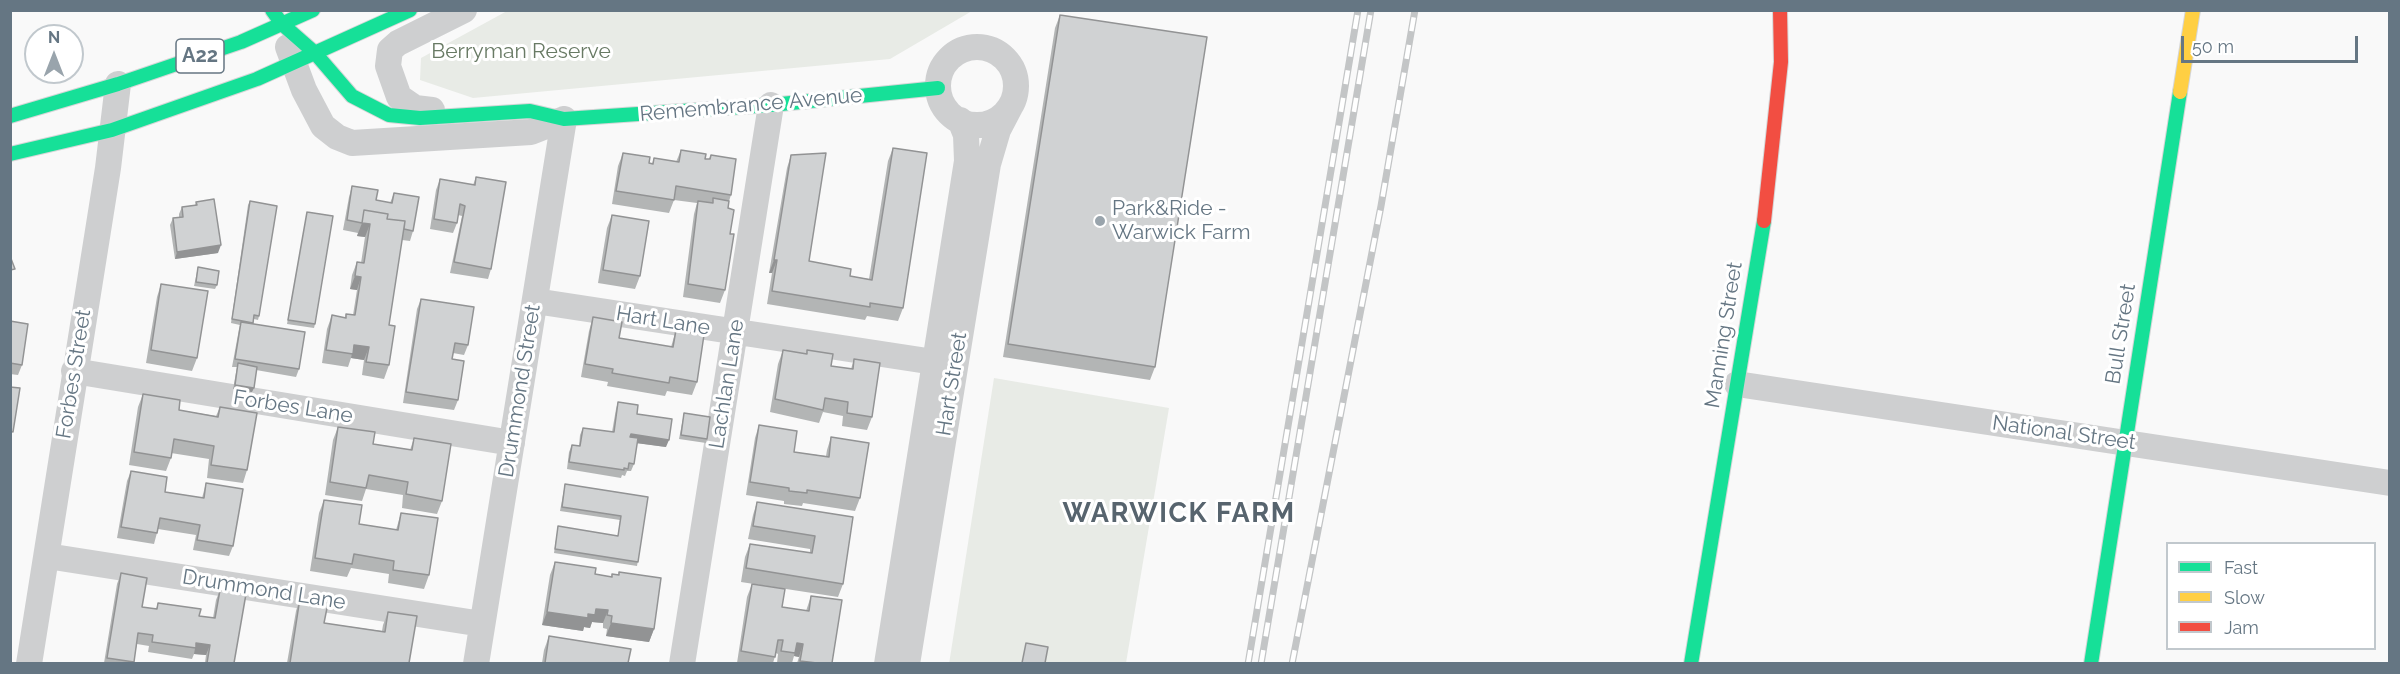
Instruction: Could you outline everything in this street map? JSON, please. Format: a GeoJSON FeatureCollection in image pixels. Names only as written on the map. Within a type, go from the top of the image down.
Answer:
{"type":"FeatureCollection","features":[{"type":"Feature","properties":{"kind":"main road","name":"A22"},"geometry":{"type":"LineString","coordinates":[[10,116],[118,84],[241,42],[277,17],[313,10]]}},
{"type":"Feature","properties":{"kind":"main road","name":"A22"},"geometry":{"type":"LineString","coordinates":[[10,154],[112,130],[257,79],[410,10]]}},
{"type":"Feature","properties":{"kind":"main road","name":"Manning Street"},"geometry":{"type":"LineString","coordinates":[[1691,663],[1776,132],[1781,62],[1780,10]]}},
{"type":"Feature","properties":{"kind":"main road","name":"Bull Street"},"geometry":{"type":"LineString","coordinates":[[2091,663],[2193,10]]}},
{"type":"Feature","properties":{"kind":"main road","name":"Remembrance Avenue"},"geometry":{"type":"LineString","coordinates":[[304,58],[363,104],[376,111],[420,118],[530,111],[564,119],[771,105],[938,88]]}},
{"type":"Feature","properties":{"kind":"street","name":"Remembrance Avenue"},"geometry":{"type":"LineString","coordinates":[[464,10],[398,43],[390,50],[388,66],[394,89],[406,104],[415,108],[480,114]]}},
{"type":"Feature","properties":{"kind":"street"},"geometry":{"type":"LineString","coordinates":[[277,17],[304,58]]}},
{"type":"Feature","properties":{"kind":"street"},"geometry":{"type":"LineString","coordinates":[[964,48],[989,48],[1010,64],[1017,87],[1010,107],[992,122],[970,124],[960,120],[944,107],[938,88],[939,75],[953,55],[964,48]]}},
{"type":"Feature","properties":{"kind":"street","name":"Remembrance Avenue"},"geometry":{"type":"LineString","coordinates":[[304,58],[323,126],[337,137],[352,143],[531,132],[564,119]]}},
{"type":"Feature","properties":{"kind":"street","name":"Forbes Street"},"geometry":{"type":"LineString","coordinates":[[29,663],[118,84]]}},
{"type":"Feature","properties":{"kind":"street","name":"Lachlan Lane"},"geometry":{"type":"LineString","coordinates":[[682,663],[771,105]]}},
{"type":"Feature","properties":{"kind":"street","name":"Hart Street"},"geometry":{"type":"LineString","coordinates":[[907,663],[988,164],[998,130],[1010,107]]}},
{"type":"Feature","properties":{"kind":"street","name":"Drummond Street"},"geometry":{"type":"LineString","coordinates":[[476,663],[564,119]]}},
{"type":"Feature","properties":{"kind":"street","name":"Hart Street"},"geometry":{"type":"LineString","coordinates":[[887,663],[968,161],[966,135],[960,120]]}},
{"type":"Feature","properties":{"kind":"street","name":"Hart Lane"},"geometry":{"type":"LineString","coordinates":[[535,301],[934,362]]}},
{"type":"Feature","properties":{"kind":"street","name":"Forbes Lane"},"geometry":{"type":"LineString","coordinates":[[74,371],[512,443]]}},
{"type":"Feature","properties":{"kind":"street","name":"National Street"},"geometry":{"type":"LineString","coordinates":[[1737,384],[2125,441],[2390,483]]}},
{"type":"Feature","properties":{"kind":"street","name":"Drummond Lane"},"geometry":{"type":"LineString","coordinates":[[47,556],[482,624]]}},
{"type":"Feature","properties":{"kind":"green space","name":"Berryman Reserve"},"geometry":{"type":"Polygon","coordinates":[[[507,11],[972,11],[890,59],[473,98],[420,80],[421,58],[507,11]]]}},
{"type":"Feature","properties":{"kind":"green space"},"geometry":{"type":"Polygon","coordinates":[[[994,378],[1169,408],[1126,663],[949,664],[994,378]]]}},
{"type":"Feature","properties":{"kind":"building","name":"Park&Ride - Warwick Farm"},"geometry":{"type":"Polygon","coordinates":[[[1060,15],[1207,37],[1155,367],[1008,344],[1060,15]]]}},
{"type":"Feature","properties":{"kind":"building"},"geometry":{"type":"Polygon","coordinates":[[[893,148],[927,153],[903,308],[870,303],[870,307],[772,291],[777,260],[774,260],[791,155],[826,153],[809,261],[851,269],[850,276],[872,280],[893,148]]]}},
{"type":"Feature","properties":{"kind":"building"},"geometry":{"type":"Polygon","coordinates":[[[681,150],[706,154],[705,159],[710,159],[711,155],[736,159],[731,195],[676,186],[674,200],[616,191],[623,153],[650,157],[649,163],[653,164],[654,158],[679,162],[681,150]]]}},
{"type":"Feature","properties":{"kind":"building"},"geometry":{"type":"Polygon","coordinates":[[[476,177],[506,182],[491,269],[454,262],[465,206],[460,204],[457,223],[434,219],[440,179],[475,185],[476,177]]]}},
{"type":"Feature","properties":{"kind":"building"},"geometry":{"type":"Polygon","coordinates":[[[352,186],[378,190],[376,200],[392,203],[394,193],[419,197],[413,231],[404,229],[405,221],[387,219],[388,214],[364,210],[362,223],[347,220],[352,186]]]}},
{"type":"Feature","properties":{"kind":"building"},"geometry":{"type":"Polygon","coordinates":[[[713,198],[729,201],[728,208],[734,210],[730,234],[734,234],[725,290],[688,284],[698,201],[713,203],[713,198]]]}},
{"type":"Feature","properties":{"kind":"building"},"geometry":{"type":"Polygon","coordinates":[[[214,199],[221,245],[177,252],[173,218],[183,217],[182,207],[214,199]]]}},
{"type":"Feature","properties":{"kind":"building"},"geometry":{"type":"Polygon","coordinates":[[[250,201],[277,206],[259,316],[254,315],[253,323],[232,319],[250,201]]]}},
{"type":"Feature","properties":{"kind":"building"},"geometry":{"type":"Polygon","coordinates":[[[364,210],[388,214],[387,219],[405,221],[389,325],[395,326],[389,365],[366,362],[369,347],[354,345],[353,354],[326,350],[332,315],[346,318],[346,314],[355,315],[361,277],[355,276],[357,262],[364,263],[370,224],[362,223],[364,210]]]}},
{"type":"Feature","properties":{"kind":"building"},"geometry":{"type":"Polygon","coordinates":[[[307,212],[333,216],[315,324],[288,320],[307,212]]]}},
{"type":"Feature","properties":{"kind":"building"},"geometry":{"type":"Polygon","coordinates":[[[612,215],[649,221],[640,276],[603,270],[612,215]]]}},
{"type":"Feature","properties":{"kind":"building"},"geometry":{"type":"Polygon","coordinates":[[[10,256],[15,269],[10,270],[10,256]]]}},
{"type":"Feature","properties":{"kind":"building"},"geometry":{"type":"Polygon","coordinates":[[[198,267],[219,271],[217,285],[196,282],[198,267]]]}},
{"type":"Feature","properties":{"kind":"building"},"geometry":{"type":"Polygon","coordinates":[[[161,284],[208,291],[197,358],[151,350],[161,284]]]}},
{"type":"Feature","properties":{"kind":"building"},"geometry":{"type":"Polygon","coordinates":[[[421,299],[474,307],[468,345],[455,343],[452,359],[464,361],[458,400],[406,392],[421,299]]]}},
{"type":"Feature","properties":{"kind":"building"},"geometry":{"type":"Polygon","coordinates":[[[593,317],[622,322],[619,338],[673,347],[676,330],[704,335],[697,382],[670,377],[669,383],[612,373],[613,369],[585,364],[593,317]]]}},
{"type":"Feature","properties":{"kind":"building"},"geometry":{"type":"Polygon","coordinates":[[[10,321],[28,324],[22,365],[10,363],[10,321]]]}},
{"type":"Feature","properties":{"kind":"building"},"geometry":{"type":"Polygon","coordinates":[[[241,322],[305,332],[299,369],[235,359],[241,322]]]}},
{"type":"Feature","properties":{"kind":"building"},"geometry":{"type":"Polygon","coordinates":[[[783,350],[807,354],[807,350],[833,354],[831,366],[853,369],[854,359],[880,363],[872,417],[847,413],[848,402],[825,398],[823,410],[775,399],[783,350]]]}},
{"type":"Feature","properties":{"kind":"building"},"geometry":{"type":"Polygon","coordinates":[[[238,363],[257,367],[254,388],[235,385],[238,363]]]}},
{"type":"Feature","properties":{"kind":"building"},"geometry":{"type":"Polygon","coordinates":[[[10,387],[20,388],[13,432],[10,431],[10,387]]]}},
{"type":"Feature","properties":{"kind":"building"},"geometry":{"type":"Polygon","coordinates":[[[143,394],[180,400],[179,410],[218,417],[220,407],[257,413],[247,470],[211,465],[214,446],[174,439],[171,458],[134,452],[143,394]]]}},
{"type":"Feature","properties":{"kind":"building"},"geometry":{"type":"Polygon","coordinates":[[[618,402],[638,405],[637,414],[672,419],[669,440],[631,434],[630,437],[638,438],[634,464],[629,463],[628,469],[624,468],[624,470],[569,462],[572,445],[580,446],[583,428],[614,432],[618,402]]]}},
{"type":"Feature","properties":{"kind":"building"},"geometry":{"type":"Polygon","coordinates":[[[684,413],[710,417],[707,439],[681,435],[684,413]]]}},
{"type":"Feature","properties":{"kind":"building"},"geometry":{"type":"Polygon","coordinates":[[[759,425],[797,431],[794,452],[829,457],[831,437],[869,443],[860,498],[807,490],[807,493],[789,491],[789,488],[750,482],[759,425]]]}},
{"type":"Feature","properties":{"kind":"building"},"geometry":{"type":"Polygon","coordinates":[[[338,427],[375,432],[373,444],[412,450],[414,438],[451,444],[442,501],[406,494],[408,482],[369,475],[366,488],[330,482],[338,427]]]}},
{"type":"Feature","properties":{"kind":"building"},"geometry":{"type":"Polygon","coordinates":[[[131,471],[167,477],[165,492],[204,498],[206,483],[243,489],[233,546],[197,540],[200,525],[160,518],[157,533],[121,527],[131,471]]]}},
{"type":"Feature","properties":{"kind":"building"},"geometry":{"type":"Polygon","coordinates":[[[565,484],[648,497],[638,562],[555,549],[558,526],[618,536],[621,516],[562,507],[565,484]]]}},
{"type":"Feature","properties":{"kind":"building"},"geometry":{"type":"Polygon","coordinates":[[[324,500],[362,505],[359,524],[398,530],[401,513],[438,518],[429,575],[393,570],[394,561],[354,554],[352,564],[315,558],[324,500]]]}},
{"type":"Feature","properties":{"kind":"building"},"geometry":{"type":"Polygon","coordinates":[[[757,502],[853,517],[843,584],[746,568],[750,544],[812,553],[815,536],[753,526],[757,502]]]}},
{"type":"Feature","properties":{"kind":"building"},"geometry":{"type":"Polygon","coordinates":[[[555,562],[596,568],[595,574],[612,577],[612,574],[619,575],[619,572],[661,578],[654,629],[611,623],[612,616],[607,615],[608,610],[596,609],[595,615],[588,614],[588,618],[547,612],[555,562]]]}},
{"type":"Feature","properties":{"kind":"building"},"geometry":{"type":"Polygon","coordinates":[[[121,573],[147,578],[142,607],[157,609],[158,603],[201,609],[199,616],[215,618],[220,590],[246,594],[234,663],[207,663],[210,645],[196,643],[196,648],[152,642],[153,635],[138,633],[134,662],[107,658],[121,573]]]}},
{"type":"Feature","properties":{"kind":"building"},"geometry":{"type":"Polygon","coordinates":[[[752,584],[785,589],[782,607],[809,611],[811,596],[842,600],[832,663],[800,661],[803,644],[797,643],[795,653],[781,651],[783,640],[778,640],[775,657],[741,651],[752,584]]]}},
{"type":"Feature","properties":{"kind":"building"},"geometry":{"type":"Polygon","coordinates":[[[300,598],[328,603],[324,623],[385,632],[388,612],[417,616],[409,663],[290,663],[300,598]]]}},
{"type":"Feature","properties":{"kind":"building"},"geometry":{"type":"Polygon","coordinates":[[[549,636],[631,649],[628,663],[545,663],[549,636]]]}},
{"type":"Feature","properties":{"kind":"building"},"geometry":{"type":"Polygon","coordinates":[[[1026,643],[1048,647],[1045,663],[1022,663],[1026,643]]]}},
{"type":"Feature","properties":{"kind":"railway"},"geometry":{"type":"LineString","coordinates":[[1248,664],[1358,10]]}},
{"type":"Feature","properties":{"kind":"railway"},"geometry":{"type":"LineString","coordinates":[[1261,664],[1371,10]]}},
{"type":"Feature","properties":{"kind":"railway"},"geometry":{"type":"LineString","coordinates":[[1292,664],[1381,206],[1415,10]]}},
{"type":"Feature","properties":{"kind":"traffic: fast"},"geometry":{"type":"LineString","coordinates":[[272,10],[282,24],[315,53],[352,96],[389,115],[420,118],[530,111],[564,119],[771,105],[938,88]]}},
{"type":"Feature","properties":{"kind":"traffic: fast"},"geometry":{"type":"LineString","coordinates":[[10,116],[118,84],[241,42],[313,10]]}},
{"type":"Feature","properties":{"kind":"traffic: fast"},"geometry":{"type":"LineString","coordinates":[[10,154],[112,130],[257,79],[410,10]]}},
{"type":"Feature","properties":{"kind":"traffic: fast"},"geometry":{"type":"LineString","coordinates":[[2091,664],[2180,92]]}},
{"type":"Feature","properties":{"kind":"traffic: fast"},"geometry":{"type":"LineString","coordinates":[[1691,664],[1764,221]]}},
{"type":"Feature","properties":{"kind":"traffic: slow"},"geometry":{"type":"LineString","coordinates":[[2180,92],[2193,10]]}},
{"type":"Feature","properties":{"kind":"traffic: jam"},"geometry":{"type":"LineString","coordinates":[[1764,221],[1781,62],[1780,10]]}},
{"type":"Feature","properties":{"kind":"place","name":"Park&Ride - Warwick Farm"},"geometry":{"type":"Point","coordinates":[1100,221]}},
{"type":"Feature","properties":{"kind":"district","name":"WARWICK FARM"},"geometry":{"type":"Point","coordinates":[1179,514]}}]}
